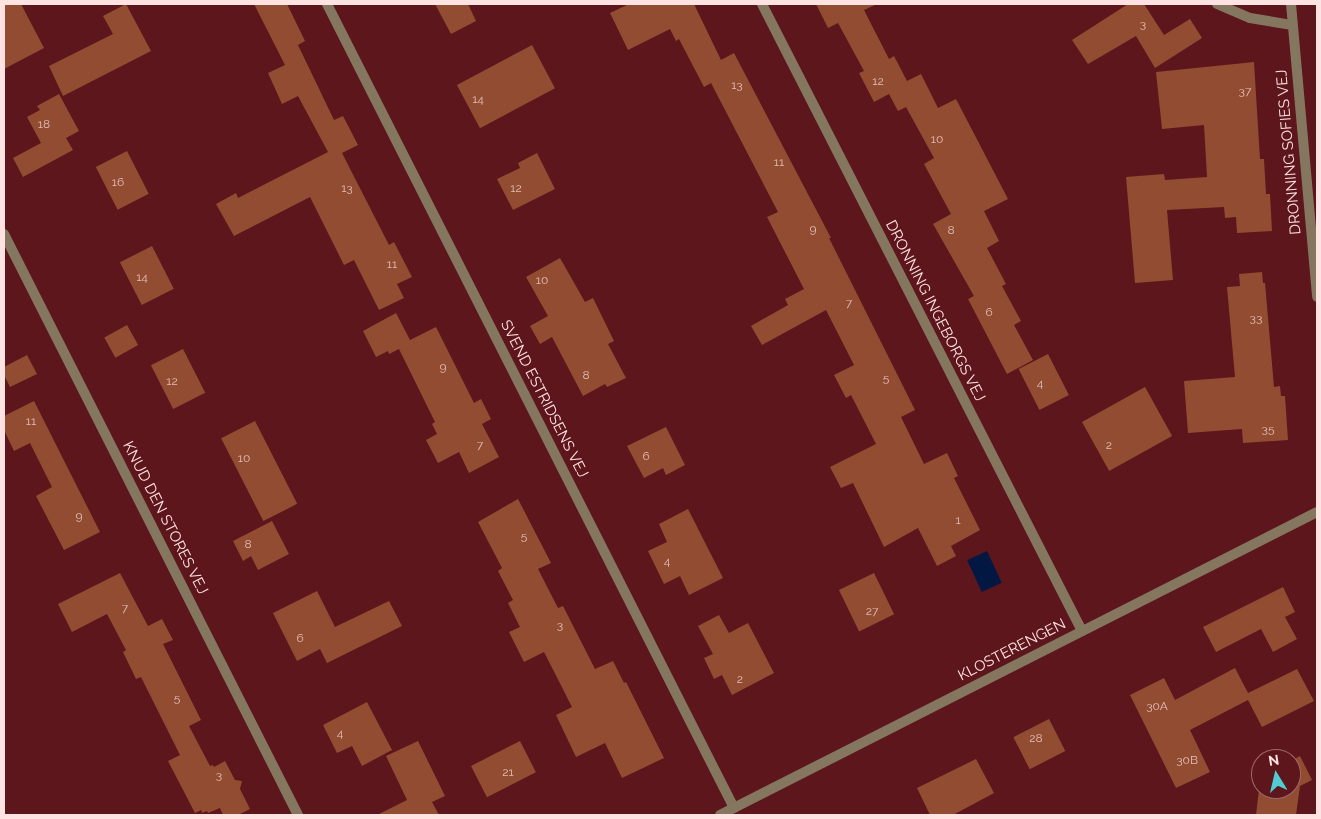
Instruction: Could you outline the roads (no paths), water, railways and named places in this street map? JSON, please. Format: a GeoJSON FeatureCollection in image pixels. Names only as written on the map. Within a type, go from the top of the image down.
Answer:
{"type":"FeatureCollection","features":[{"type":"Feature","properties":{"kind":"street","name":"SVEND ESTRIDSENS VEJ"},"geometry":{"type":"LineString","coordinates":[[327,4],[734,808]]}},
{"type":"Feature","properties":{"kind":"street","name":"DRONNING INGEBORGS VEJ"},"geometry":{"type":"LineString","coordinates":[[762,4],[1082,631]]}},
{"type":"Feature","properties":{"kind":"street"},"geometry":{"type":"LineString","coordinates":[[1217,4],[1250,18],[1292,24]]}},
{"type":"Feature","properties":{"kind":"street","name":"DRONNING SOFIES VEJ"},"geometry":{"type":"LineString","coordinates":[[1290,4],[1317,297]]}},
{"type":"Feature","properties":{"kind":"street","name":"KNUD DEN STORES VEJ"},"geometry":{"type":"LineString","coordinates":[[4,234],[298,815]]}},
{"type":"Feature","properties":{"kind":"street","name":"KLOSTERENGEN"},"geometry":{"type":"LineString","coordinates":[[720,815],[1317,512]]}},
{"type":"Feature","properties":{"kind":"water"},"geometry":{"type":"Polygon","coordinates":[[[987,551],[1002,583],[982,592],[967,560],[987,551]]]}}]}
